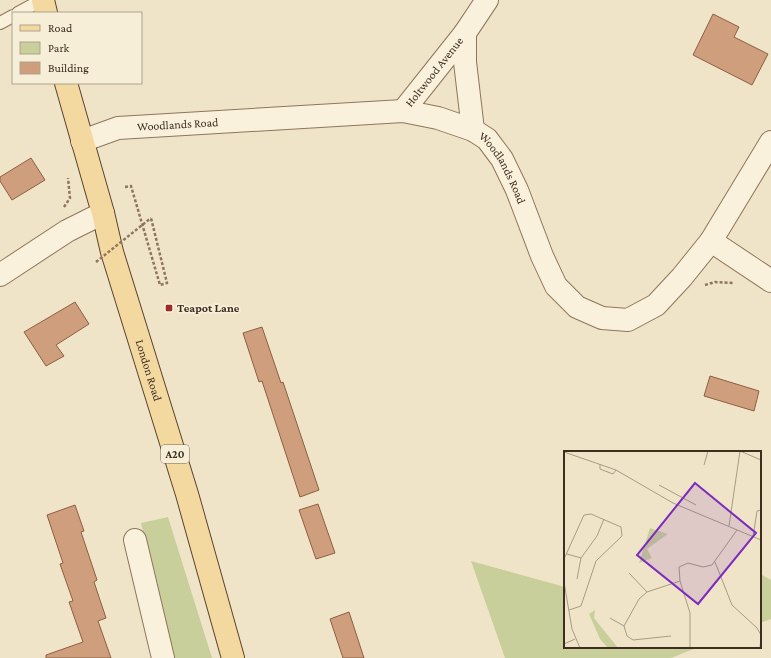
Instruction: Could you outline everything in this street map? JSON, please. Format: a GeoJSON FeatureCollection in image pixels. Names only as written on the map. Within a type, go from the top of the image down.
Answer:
{"type":"FeatureCollection","features":[{"type":"Feature","properties":{"kind":"main road"},"geometry":{"type":"LineString","coordinates":[[42,0],[46,12]]}},
{"type":"Feature","properties":{"kind":"main road","name":"London Road"},"geometry":{"type":"LineString","coordinates":[[66,84],[112,252],[187,494],[233,658]]}},
{"type":"Feature","properties":{"kind":"street","name":"Holtwood Avenue"},"geometry":{"type":"LineString","coordinates":[[403,111],[465,33],[486,0]]}},
{"type":"Feature","properties":{"kind":"street","name":"Holtwood Avenue"},"geometry":{"type":"LineString","coordinates":[[465,33],[465,62],[473,130]]}},
{"type":"Feature","properties":{"kind":"street","name":"Woodlands Road"},"geometry":{"type":"LineString","coordinates":[[82,140],[118,128],[403,111],[438,118],[473,130],[487,139],[502,158],[517,190],[542,256],[556,286],[577,307],[602,318],[628,320],[656,305],[682,277],[711,241],[771,142]]}},
{"type":"Feature","properties":{"kind":"street"},"geometry":{"type":"LineString","coordinates":[[0,275],[68,231],[102,213]]}},
{"type":"Feature","properties":{"kind":"street"},"geometry":{"type":"LineString","coordinates":[[711,241],[771,281]]}},
{"type":"Feature","properties":{"kind":"street"},"geometry":{"type":"LineString","coordinates":[[135,540],[163,658]]}},
{"type":"Feature","properties":{"kind":"lane"},"geometry":{"type":"LineString","coordinates":[[20,12],[42,0]]}},
{"type":"Feature","properties":{"kind":"lane"},"geometry":{"type":"LineString","coordinates":[[0,23],[12,17]]}},
{"type":"Feature","properties":{"kind":"path"},"geometry":{"type":"LineString","coordinates":[[68,174],[70,198],[60,214],[68,231]]}},
{"type":"Feature","properties":{"kind":"path"},"geometry":{"type":"LineString","coordinates":[[96,262],[102,258],[132,233],[139,228],[145,223],[151,218],[167,283],[160,284],[145,232],[142,224],[132,186],[125,187]]}},
{"type":"Feature","properties":{"kind":"path"},"geometry":{"type":"LineString","coordinates":[[703,286],[715,282],[739,283]]}},
{"type":"Feature","properties":{"kind":"green space"},"geometry":{"type":"Polygon","coordinates":[[[168,517],[212,658],[172,658],[141,523],[168,517]]]}},
{"type":"Feature","properties":{"kind":"green space"},"geometry":{"type":"Polygon","coordinates":[[[471,561],[564,587],[564,648],[696,648],[671,658],[505,658],[471,561]]]}},
{"type":"Feature","properties":{"kind":"green space"},"geometry":{"type":"Polygon","coordinates":[[[761,575],[771,580],[771,619],[761,623],[761,575]]]}},
{"type":"Feature","properties":{"kind":"building"},"geometry":{"type":"Polygon","coordinates":[[[713,14],[739,27],[734,37],[768,54],[752,85],[693,55],[713,14]]]}},
{"type":"Feature","properties":{"kind":"building"},"geometry":{"type":"Polygon","coordinates":[[[31,158],[45,180],[12,200],[0,181],[0,177],[31,158]]]}},
{"type":"Feature","properties":{"kind":"building"},"geometry":{"type":"Polygon","coordinates":[[[75,302],[89,324],[56,345],[64,356],[46,366],[24,332],[75,302]]]}},
{"type":"Feature","properties":{"kind":"building"},"geometry":{"type":"Polygon","coordinates":[[[262,327],[281,383],[283,382],[319,490],[300,497],[262,381],[259,382],[243,333],[262,327]]]}},
{"type":"Feature","properties":{"kind":"building"},"geometry":{"type":"Polygon","coordinates":[[[710,376],[759,391],[754,411],[704,396],[710,376]]]}},
{"type":"Feature","properties":{"kind":"building"},"geometry":{"type":"Polygon","coordinates":[[[318,504],[335,553],[316,559],[299,510],[318,504]]]}},
{"type":"Feature","properties":{"kind":"building"},"geometry":{"type":"Polygon","coordinates":[[[75,505],[84,531],[81,532],[97,580],[94,582],[106,618],[98,621],[111,658],[46,658],[46,655],[83,642],[69,602],[73,601],[60,564],[63,563],[47,515],[75,505]]]}},
{"type":"Feature","properties":{"kind":"building"},"geometry":{"type":"Polygon","coordinates":[[[349,612],[364,658],[343,658],[330,619],[349,612]]]}},
{"type":"Feature","properties":{"kind":"place","name":"Teapot Lane"},"geometry":{"type":"Point","coordinates":[169,308]}}]}
